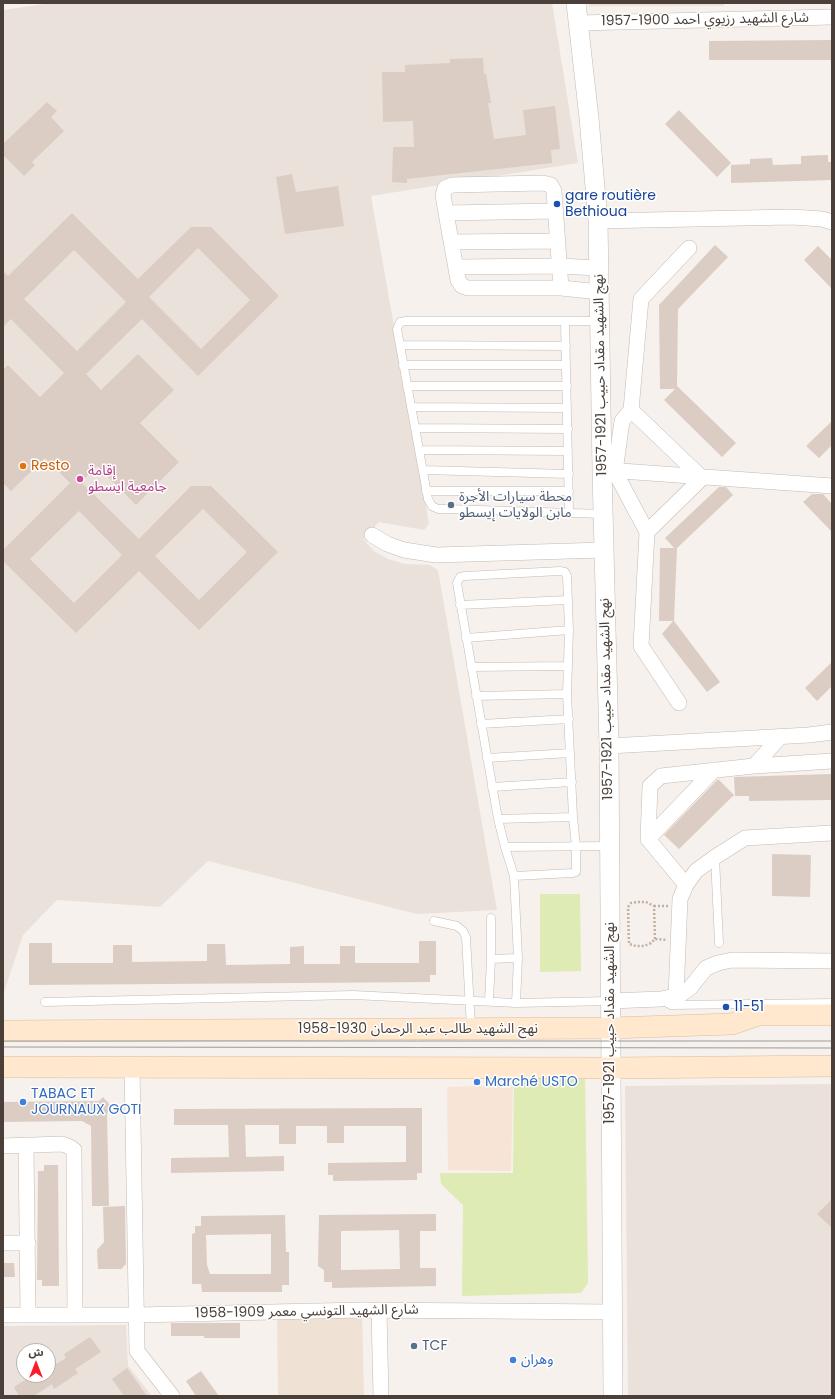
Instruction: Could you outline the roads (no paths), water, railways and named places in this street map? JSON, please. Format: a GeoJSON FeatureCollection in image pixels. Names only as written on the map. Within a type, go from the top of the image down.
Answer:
{"type":"FeatureCollection","features":[{"type":"Feature","properties":{"kind":"main road","name":"نهج الشهيد طالب عبد الرحمان 1930-1958"},"geometry":{"type":"LineString","coordinates":[[3,1031],[610,1028],[732,1024],[758,1015],[832,1015]]}},
{"type":"Feature","properties":{"kind":"main road"},"geometry":{"type":"LineString","coordinates":[[3,1067],[610,1068],[832,1066]]}},
{"type":"Feature","properties":{"kind":"street","name":"نهج الشهيد مقداد حبيب 1921-1957"},"geometry":{"type":"LineString","coordinates":[[576,3],[598,216],[600,322],[608,471],[603,514],[609,746],[613,1396]]}},
{"type":"Feature","properties":{"kind":"street","name":"شارع الشهيد رزيوي احمد 1900-1957"},"geometry":{"type":"LineString","coordinates":[[578,23],[832,17]]}},
{"type":"Feature","properties":{"kind":"street"},"geometry":{"type":"LineString","coordinates":[[561,288],[554,191],[551,185],[544,183],[452,185],[445,188],[443,195],[451,242],[458,280],[462,286],[468,288],[561,288],[600,292]]}},
{"type":"Feature","properties":{"kind":"street"},"geometry":{"type":"LineString","coordinates":[[446,213],[555,211]]}},
{"type":"Feature","properties":{"kind":"street"},"geometry":{"type":"LineString","coordinates":[[598,216],[792,217],[822,219],[832,222]]}},
{"type":"Feature","properties":{"kind":"street"},"geometry":{"type":"LineString","coordinates":[[451,242],[558,241]]}},
{"type":"Feature","properties":{"kind":"street"},"geometry":{"type":"LineString","coordinates":[[679,703],[640,646],[647,532],[608,471],[622,421],[630,410],[641,299],[689,248]]}},
{"type":"Feature","properties":{"kind":"street"},"geometry":{"type":"LineString","coordinates":[[456,267],[559,266],[599,268]]}},
{"type":"Feature","properties":{"kind":"street"},"geometry":{"type":"LineString","coordinates":[[630,410],[702,478]]}},
{"type":"Feature","properties":{"kind":"street"},"geometry":{"type":"LineString","coordinates":[[608,471],[832,486]]}},
{"type":"Feature","properties":{"kind":"street"},"geometry":{"type":"LineString","coordinates":[[647,532],[702,478]]}},
{"type":"Feature","properties":{"kind":"street"},"geometry":{"type":"LineString","coordinates":[[372,535],[387,544],[404,550],[436,555],[604,550]]}},
{"type":"Feature","properties":{"kind":"street"},"geometry":{"type":"LineString","coordinates":[[609,746],[832,732]]}},
{"type":"Feature","properties":{"kind":"street"},"geometry":{"type":"LineString","coordinates":[[754,766],[781,736]]}},
{"type":"Feature","properties":{"kind":"street"},"geometry":{"type":"LineString","coordinates":[[686,886],[648,839],[650,786],[661,776],[754,766],[832,761]]}},
{"type":"Feature","properties":{"kind":"street"},"geometry":{"type":"LineString","coordinates":[[648,839],[714,770]]}},
{"type":"Feature","properties":{"kind":"street"},"geometry":{"type":"LineString","coordinates":[[676,996],[680,900],[686,886],[696,871],[745,838],[832,833]]}},
{"type":"Feature","properties":{"kind":"street"},"geometry":{"type":"LineString","coordinates":[[610,1001],[661,999],[676,996],[690,988],[706,968],[718,963],[732,960],[832,961]]}},
{"type":"Feature","properties":{"kind":"street"},"geometry":{"type":"LineString","coordinates":[[132,1067],[137,1351],[172,1396]]}},
{"type":"Feature","properties":{"kind":"street"},"geometry":{"type":"LineString","coordinates":[[3,1146],[62,1144],[74,1150],[75,1315]]}},
{"type":"Feature","properties":{"kind":"street"},"geometry":{"type":"LineString","coordinates":[[26,1145],[28,1315]]}},
{"type":"Feature","properties":{"kind":"street"},"geometry":{"type":"LineString","coordinates":[[3,1243],[28,1244]]}},
{"type":"Feature","properties":{"kind":"street","name":"شارع الشهيد التونسي معمر 1909-1958"},"geometry":{"type":"LineString","coordinates":[[3,1315],[137,1315],[458,1310],[612,1312]]}},
{"type":"Feature","properties":{"kind":"street"},"geometry":{"type":"LineString","coordinates":[[379,1311],[381,1396]]}},
{"type":"Feature","properties":{"kind":"lane"},"geometry":{"type":"LineString","coordinates":[[600,322],[406,321],[400,322],[397,329],[426,491],[432,506],[438,509],[603,514]]}},
{"type":"Feature","properties":{"kind":"lane"},"geometry":{"type":"LineString","coordinates":[[565,322],[569,512]]}},
{"type":"Feature","properties":{"kind":"lane"},"geometry":{"type":"LineString","coordinates":[[400,345],[566,346]]}},
{"type":"Feature","properties":{"kind":"lane"},"geometry":{"type":"LineString","coordinates":[[403,365],[566,365]]}},
{"type":"Feature","properties":{"kind":"lane"},"geometry":{"type":"LineString","coordinates":[[407,386],[567,386]]}},
{"type":"Feature","properties":{"kind":"lane"},"geometry":{"type":"LineString","coordinates":[[411,407],[567,408]]}},
{"type":"Feature","properties":{"kind":"lane"},"geometry":{"type":"LineString","coordinates":[[415,428],[568,429]]}},
{"type":"Feature","properties":{"kind":"lane"},"geometry":{"type":"LineString","coordinates":[[419,450],[568,452]]}},
{"type":"Feature","properties":{"kind":"lane"},"geometry":{"type":"LineString","coordinates":[[423,470],[568,474]]}},
{"type":"Feature","properties":{"kind":"lane"},"geometry":{"type":"LineString","coordinates":[[426,491],[569,491]]}},
{"type":"Feature","properties":{"kind":"lane"},"geometry":{"type":"LineString","coordinates":[[514,876],[576,872],[568,694],[569,630],[567,576],[565,572],[560,571],[465,576],[460,577],[457,582],[498,819],[514,876],[518,958],[516,1003]]}},
{"type":"Feature","properties":{"kind":"lane"},"geometry":{"type":"LineString","coordinates":[[460,605],[568,600]]}},
{"type":"Feature","properties":{"kind":"lane"},"geometry":{"type":"LineString","coordinates":[[466,638],[569,630]]}},
{"type":"Feature","properties":{"kind":"lane"},"geometry":{"type":"LineString","coordinates":[[471,667],[568,666]]}},
{"type":"Feature","properties":{"kind":"lane"},"geometry":{"type":"LineString","coordinates":[[476,696],[568,694]]}},
{"type":"Feature","properties":{"kind":"lane"},"geometry":{"type":"LineString","coordinates":[[481,724],[569,719]]}},
{"type":"Feature","properties":{"kind":"lane"},"geometry":{"type":"LineString","coordinates":[[487,758],[570,753]]}},
{"type":"Feature","properties":{"kind":"lane"},"geometry":{"type":"LineString","coordinates":[[492,787],[572,782]]}},
{"type":"Feature","properties":{"kind":"lane"},"geometry":{"type":"LineString","coordinates":[[498,819],[573,817]]}},
{"type":"Feature","properties":{"kind":"lane"},"geometry":{"type":"LineString","coordinates":[[505,847],[609,846]]}},
{"type":"Feature","properties":{"kind":"lane"},"geometry":{"type":"LineString","coordinates":[[715,857],[719,943]]}},
{"type":"Feature","properties":{"kind":"lane"},"geometry":{"type":"LineString","coordinates":[[489,1002],[491,918]]}},
{"type":"Feature","properties":{"kind":"lane"},"geometry":{"type":"LineString","coordinates":[[434,921],[457,926],[463,931],[466,937],[471,1029]]}},
{"type":"Feature","properties":{"kind":"lane"},"geometry":{"type":"LineString","coordinates":[[491,959],[518,958]]}},
{"type":"Feature","properties":{"kind":"lane"},"geometry":{"type":"LineString","coordinates":[[45,1002],[353,995],[516,1003],[610,1001]]}},
{"type":"Feature","properties":{"kind":"lane"},"geometry":{"type":"LineString","coordinates":[[661,999],[671,1005],[832,1004]]}},
{"type":"Feature","properties":{"kind":"tram line"},"geometry":{"type":"LineString","coordinates":[[3,1041],[832,1041]]}},
{"type":"Feature","properties":{"kind":"tram line"},"geometry":{"type":"LineString","coordinates":[[3,1047],[832,1048]]}},
{"type":"Feature","properties":{"kind":"place","name":"gare routière Bethioua"},"geometry":{"type":"Point","coordinates":[557,204]}},
{"type":"Feature","properties":{"kind":"place","name":"Resto"},"geometry":{"type":"Point","coordinates":[23,466]}},
{"type":"Feature","properties":{"kind":"place","name":"إقامة جامعية ايسطو"},"geometry":{"type":"Point","coordinates":[80,479]}},
{"type":"Feature","properties":{"kind":"place","name":"محطة سيارات الأجرة مابن الولايات إيسطو"},"geometry":{"type":"Point","coordinates":[451,505]}},
{"type":"Feature","properties":{"kind":"place","name":"11-51"},"geometry":{"type":"Point","coordinates":[726,1007]}},
{"type":"Feature","properties":{"kind":"place","name":"Marché USTO"},"geometry":{"type":"Point","coordinates":[477,1082]}},
{"type":"Feature","properties":{"kind":"place","name":"TABAC ET JOURNAUX GOTI"},"geometry":{"type":"Point","coordinates":[23,1102]}},
{"type":"Feature","properties":{"kind":"place","name":"TCF"},"geometry":{"type":"Point","coordinates":[414,1346]}},
{"type":"Feature","properties":{"kind":"place","name":"وهران"},"geometry":{"type":"Point","coordinates":[513,1360]}}]}
